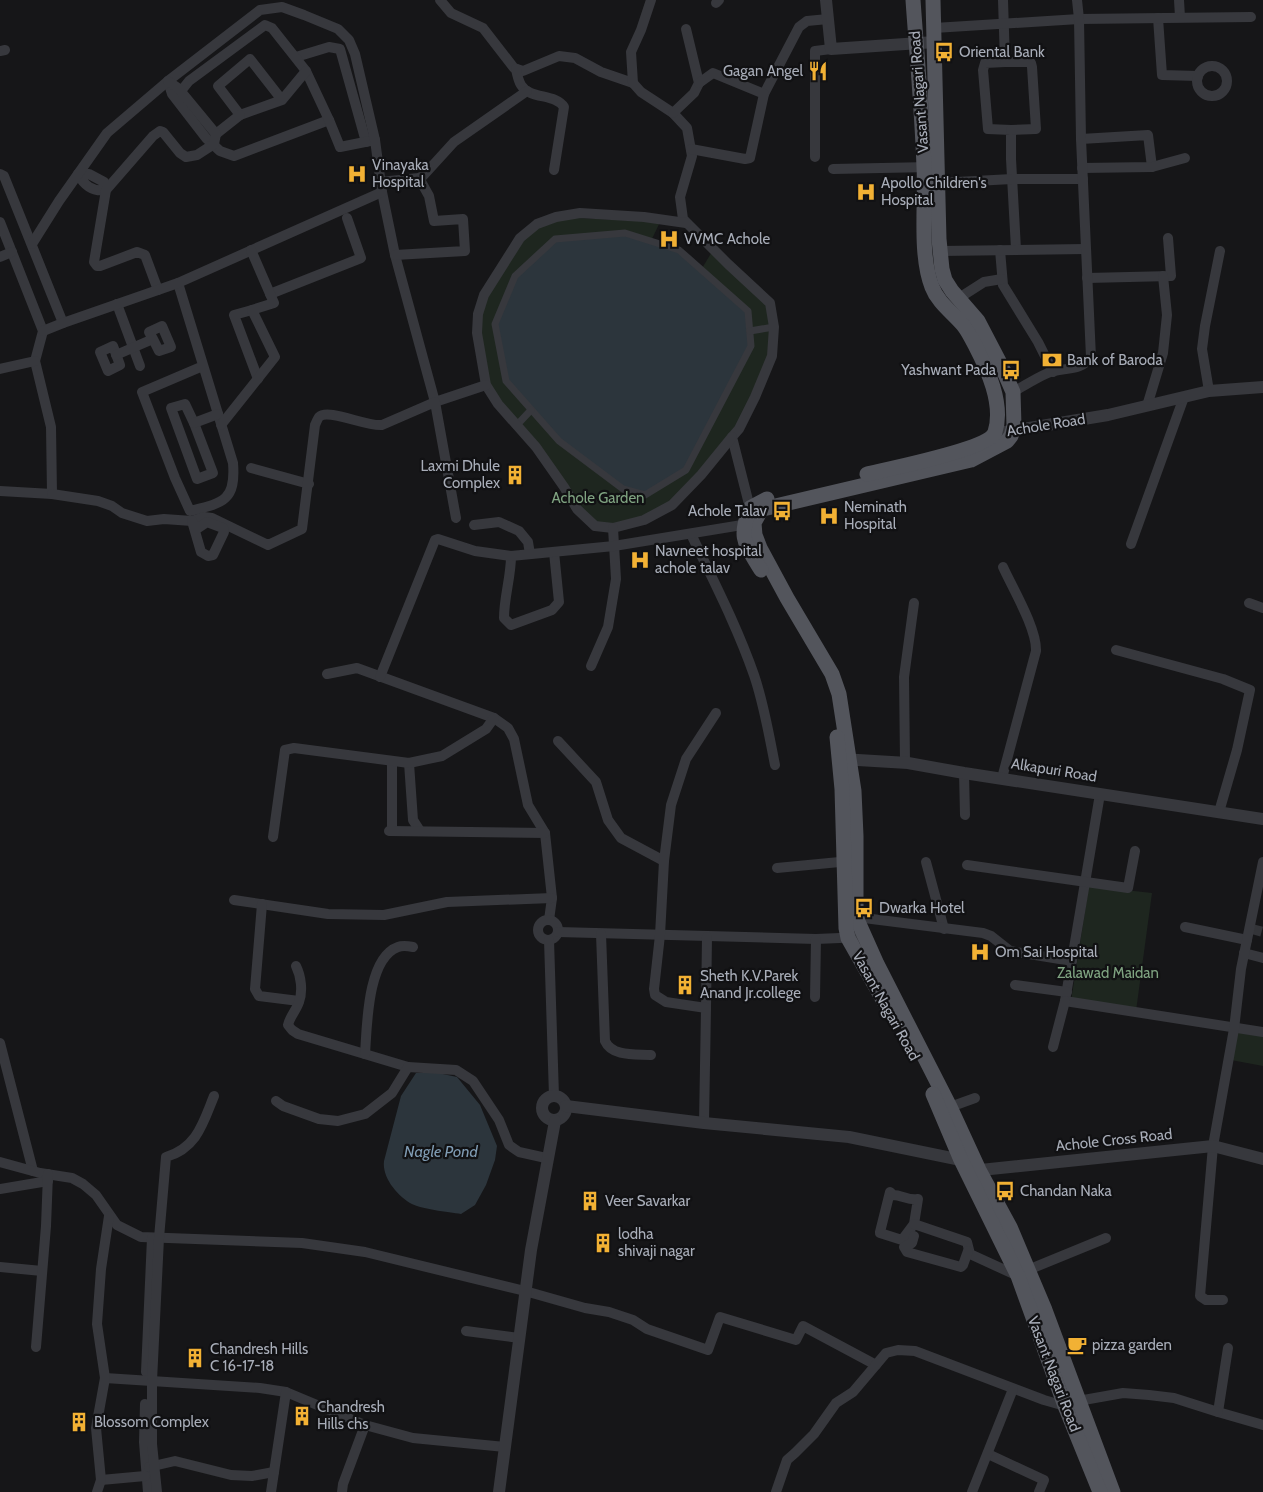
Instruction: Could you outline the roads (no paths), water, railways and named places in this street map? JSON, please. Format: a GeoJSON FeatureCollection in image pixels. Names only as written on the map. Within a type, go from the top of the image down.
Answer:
{"type":"FeatureCollection","features":[{"type":"Feature","properties":{"kind":"main road","name":"Vasant Nagari Road"},"geometry":{"type":"LineString","coordinates":[[913,0],[916,43],[931,167],[938,183],[940,251],[945,280],[978,320],[1002,367],[1012,392],[1005,435]]}},
{"type":"Feature","properties":{"kind":"main road","name":"Vasant Nagari Road"},"geometry":{"type":"LineString","coordinates":[[933,0],[931,167],[924,240],[928,271],[932,288],[941,302],[964,326],[986,365],[991,379],[996,409],[1005,435]]}},
{"type":"Feature","properties":{"kind":"main road","name":"Achole Road"},"geometry":{"type":"LineString","coordinates":[[750,508],[767,499],[967,450],[991,437],[1005,435]]}},
{"type":"Feature","properties":{"kind":"main road","name":"Achole Road"},"geometry":{"type":"LineString","coordinates":[[749,524],[760,512],[771,506],[971,460],[1005,435]]}},
{"type":"Feature","properties":{"kind":"main road"},"geometry":{"type":"LineString","coordinates":[[749,524],[750,508]]}},
{"type":"Feature","properties":{"kind":"main road","name":"Vasant Nagari Road"},"geometry":{"type":"LineString","coordinates":[[749,524],[768,564],[832,674],[839,694],[844,759],[854,791],[846,928],[848,938],[869,972],[970,1165],[1010,1227],[1023,1273],[1045,1310],[1100,1492]]}},
{"type":"Feature","properties":{"kind":"main road","name":"Vasant Nagari Road"},"geometry":{"type":"LineString","coordinates":[[850,860],[856,917],[876,964],[950,1106],[970,1165]]}},
{"type":"Feature","properties":{"kind":"main road","name":"Vasant Nagari Road"},"geometry":{"type":"LineString","coordinates":[[1072,1404],[1112,1492]]}},
{"type":"Feature","properties":{"kind":"street"},"geometry":{"type":"LineString","coordinates":[[440,0],[451,13],[470,20],[483,28],[516,69],[520,84],[527,92],[558,102],[564,107],[554,170]]}},
{"type":"Feature","properties":{"kind":"street"},"geometry":{"type":"LineString","coordinates":[[632,82],[631,52],[651,0]]}},
{"type":"Feature","properties":{"kind":"street"},"geometry":{"type":"LineString","coordinates":[[826,0],[831,49]]}},
{"type":"Feature","properties":{"kind":"street"},"geometry":{"type":"LineString","coordinates":[[1003,0],[1005,25],[1004,62]]}},
{"type":"Feature","properties":{"kind":"street"},"geometry":{"type":"LineString","coordinates":[[1012,392],[1053,372],[1079,367],[1087,362],[1090,356],[1077,0]]}},
{"type":"Feature","properties":{"kind":"street"},"geometry":{"type":"LineString","coordinates":[[1179,0],[1180,17]]}},
{"type":"Feature","properties":{"kind":"street"},"geometry":{"type":"LineString","coordinates":[[32,244],[78,174],[108,133],[168,81],[260,10],[281,4],[338,29],[349,40],[355,54],[370,141],[395,256],[435,402],[456,518]]}},
{"type":"Feature","properties":{"kind":"street"},"geometry":{"type":"LineString","coordinates":[[815,157],[815,51],[916,43],[934,35],[1005,25],[1079,19],[1252,17]]}},
{"type":"Feature","properties":{"kind":"street"},"geometry":{"type":"LineString","coordinates":[[1158,18],[1162,76],[1198,76]]}},
{"type":"Feature","properties":{"kind":"street"},"geometry":{"type":"LineString","coordinates":[[691,149],[750,158],[764,94],[799,28],[807,20],[828,19]]}},
{"type":"Feature","properties":{"kind":"street"},"geometry":{"type":"LineString","coordinates":[[181,91],[189,81],[265,25],[272,28],[306,71],[340,147],[370,141]]}},
{"type":"Feature","properties":{"kind":"street"},"geometry":{"type":"LineString","coordinates":[[686,29],[699,82]]}},
{"type":"Feature","properties":{"kind":"street"},"geometry":{"type":"LineString","coordinates":[[296,57],[328,47],[340,49],[370,141]]}},
{"type":"Feature","properties":{"kind":"street"},"geometry":{"type":"LineString","coordinates":[[516,69],[523,71],[559,56],[575,58],[601,72],[632,82],[641,92],[673,113],[687,128],[692,156],[680,196],[683,219],[770,302],[774,327],[772,356],[755,397],[732,437],[701,475],[672,505],[644,520],[613,528],[595,526],[577,509],[536,447],[498,404],[486,385],[477,333],[478,314],[484,295],[520,238],[537,224],[556,217],[580,213],[644,217],[686,223]]}},
{"type":"Feature","properties":{"kind":"street"},"geometry":{"type":"LineString","coordinates":[[240,115],[218,86],[250,59],[282,100]]}},
{"type":"Feature","properties":{"kind":"street"},"geometry":{"type":"LineString","coordinates":[[985,63],[1031,63],[1036,129],[1011,130],[988,129],[983,65],[985,63]]}},
{"type":"Feature","properties":{"kind":"street"},"geometry":{"type":"LineString","coordinates":[[158,290],[145,255],[141,252],[100,266],[95,264],[106,190],[154,136],[160,132],[163,132],[180,153],[186,157],[197,155],[240,115],[282,100],[306,71]]}},
{"type":"Feature","properties":{"kind":"street"},"geometry":{"type":"LineString","coordinates":[[673,113],[694,93],[699,82],[713,73],[764,94]]}},
{"type":"Feature","properties":{"kind":"street"},"geometry":{"type":"LineString","coordinates":[[168,81],[181,91],[215,139],[220,151],[234,156],[329,120]]}},
{"type":"Feature","properties":{"kind":"street"},"geometry":{"type":"LineString","coordinates":[[168,81],[172,94],[206,138],[215,139]]}},
{"type":"Feature","properties":{"kind":"street"},"geometry":{"type":"LineString","coordinates":[[44,331],[178,283],[381,187],[424,176],[454,142],[527,92]]}},
{"type":"Feature","properties":{"kind":"street"},"geometry":{"type":"LineString","coordinates":[[1011,130],[1016,250]]}},
{"type":"Feature","properties":{"kind":"street"},"geometry":{"type":"LineString","coordinates":[[1081,139],[1148,135],[1152,167]]}},
{"type":"Feature","properties":{"kind":"street"},"geometry":{"type":"LineString","coordinates":[[1082,168],[1152,167],[1185,158]]}},
{"type":"Feature","properties":{"kind":"street"},"geometry":{"type":"LineString","coordinates":[[833,169],[931,167]]}},
{"type":"Feature","properties":{"kind":"street"},"geometry":{"type":"LineString","coordinates":[[78,174],[84,185],[98,191],[106,190]]}},
{"type":"Feature","properties":{"kind":"street"},"geometry":{"type":"LineString","coordinates":[[1,176],[32,244],[63,323]]}},
{"type":"Feature","properties":{"kind":"street"},"geometry":{"type":"LineString","coordinates":[[395,256],[465,251],[462,219],[434,221],[429,196],[419,178]]}},
{"type":"Feature","properties":{"kind":"street"},"geometry":{"type":"LineString","coordinates":[[938,183],[1012,179],[1083,179]]}},
{"type":"Feature","properties":{"kind":"street"},"geometry":{"type":"LineString","coordinates":[[270,294],[361,258],[347,218]]}},
{"type":"Feature","properties":{"kind":"street"},"geometry":{"type":"LineString","coordinates":[[0,222],[44,331],[35,361],[51,427],[52,494]]}},
{"type":"Feature","properties":{"kind":"street"},"geometry":{"type":"LineString","coordinates":[[625,233],[679,250],[748,312],[750,331],[751,346],[686,470],[645,495],[623,489],[559,441],[531,410],[506,381],[495,324],[515,276],[555,240],[625,233]]}},
{"type":"Feature","properties":{"kind":"street"},"geometry":{"type":"LineString","coordinates":[[1087,278],[1171,276],[1168,238]]}},
{"type":"Feature","properties":{"kind":"street"},"geometry":{"type":"LineString","coordinates":[[940,251],[1085,249]]}},
{"type":"Feature","properties":{"kind":"street"},"geometry":{"type":"LineString","coordinates":[[251,250],[274,303],[234,315],[258,379]]}},
{"type":"Feature","properties":{"kind":"street"},"geometry":{"type":"LineString","coordinates":[[1000,250],[1002,279],[1006,290],[1038,342],[1053,372]]}},
{"type":"Feature","properties":{"kind":"street"},"geometry":{"type":"LineString","coordinates":[[1209,391],[1202,349],[1220,251]]}},
{"type":"Feature","properties":{"kind":"street"},"geometry":{"type":"LineString","coordinates":[[0,256],[12,252]]}},
{"type":"Feature","properties":{"kind":"street"},"geometry":{"type":"LineString","coordinates":[[1147,406],[1163,353],[1166,315],[1164,276]]}},
{"type":"Feature","properties":{"kind":"street"},"geometry":{"type":"LineString","coordinates":[[959,298],[984,282],[1002,279]]}},
{"type":"Feature","properties":{"kind":"street"},"geometry":{"type":"LineString","coordinates":[[178,283],[233,463],[234,480],[232,489],[218,504],[190,511],[175,478],[142,392],[203,366]]}},
{"type":"Feature","properties":{"kind":"street"},"geometry":{"type":"LineString","coordinates":[[117,304],[140,366]]}},
{"type":"Feature","properties":{"kind":"street"},"geometry":{"type":"LineString","coordinates":[[221,425],[275,357],[252,310]]}},
{"type":"Feature","properties":{"kind":"street"},"geometry":{"type":"LineString","coordinates":[[750,331],[774,327]]}},
{"type":"Feature","properties":{"kind":"street"},"geometry":{"type":"LineString","coordinates":[[116,355],[152,339]]}},
{"type":"Feature","properties":{"kind":"street"},"geometry":{"type":"LineString","coordinates":[[0,369],[35,361]]}},
{"type":"Feature","properties":{"kind":"street"},"geometry":{"type":"LineString","coordinates":[[0,491],[52,494],[98,501],[112,506],[122,513],[147,521],[171,519],[194,526],[204,517],[212,518],[268,545],[302,529],[315,424],[324,414],[331,414],[373,426],[382,425],[435,402],[486,385]]}},
{"type":"Feature","properties":{"kind":"street","name":"Achole Road"},"geometry":{"type":"LineString","coordinates":[[1005,435],[1108,415],[1209,391],[1263,387]]}},
{"type":"Feature","properties":{"kind":"street"},"geometry":{"type":"LineString","coordinates":[[1131,544],[1184,397]]}},
{"type":"Feature","properties":{"kind":"street"},"geometry":{"type":"LineString","coordinates":[[185,404],[194,423],[213,473],[197,478],[171,408],[185,404]]}},
{"type":"Feature","properties":{"kind":"street"},"geometry":{"type":"LineString","coordinates":[[516,426],[531,410]]}},
{"type":"Feature","properties":{"kind":"street"},"geometry":{"type":"LineString","coordinates":[[194,423],[218,414]]}},
{"type":"Feature","properties":{"kind":"street"},"geometry":{"type":"LineString","coordinates":[[732,437],[750,508]]}},
{"type":"Feature","properties":{"kind":"street"},"geometry":{"type":"LineString","coordinates":[[251,468],[309,484]]}},
{"type":"Feature","properties":{"kind":"street"},"geometry":{"type":"LineString","coordinates":[[474,525],[499,522],[519,531],[528,542],[530,554]]}},
{"type":"Feature","properties":{"kind":"street"},"geometry":{"type":"LineString","coordinates":[[380,677],[435,540],[438,539],[475,551],[511,556],[614,546],[749,524]]}},
{"type":"Feature","properties":{"kind":"street"},"geometry":{"type":"LineString","coordinates":[[592,666],[608,627],[616,578],[613,528]]}},
{"type":"Feature","properties":{"kind":"street"},"geometry":{"type":"LineString","coordinates":[[691,534],[722,596],[754,675],[775,765]]}},
{"type":"Feature","properties":{"kind":"street"},"geometry":{"type":"LineString","coordinates":[[511,556],[511,570],[504,603],[504,618],[511,625],[552,610],[559,602],[554,552]]}},
{"type":"Feature","properties":{"kind":"street"},"geometry":{"type":"LineString","coordinates":[[1002,778],[1036,651],[1032,629],[1003,567]]}},
{"type":"Feature","properties":{"kind":"street"},"geometry":{"type":"LineString","coordinates":[[905,762],[904,677],[914,603]]}},
{"type":"Feature","properties":{"kind":"street"},"geometry":{"type":"LineString","coordinates":[[1249,603],[1263,608]]}},
{"type":"Feature","properties":{"kind":"street"},"geometry":{"type":"LineString","coordinates":[[1116,650],[1223,679],[1250,690],[1237,750],[1219,812]]}},
{"type":"Feature","properties":{"kind":"street"},"geometry":{"type":"LineString","coordinates":[[327,674],[357,668],[494,718],[508,728],[514,738],[528,805],[545,833],[552,898],[549,920]]}},
{"type":"Feature","properties":{"kind":"street"},"geometry":{"type":"LineString","coordinates":[[706,1008],[666,1002],[655,995],[664,861],[671,805],[686,759],[716,713]]}},
{"type":"Feature","properties":{"kind":"street"},"geometry":{"type":"LineString","coordinates":[[273,837],[285,750],[294,748],[409,763],[442,756],[486,730],[494,718]]}},
{"type":"Feature","properties":{"kind":"street"},"geometry":{"type":"LineString","coordinates":[[558,741],[596,782],[608,820],[621,838],[664,861]]}},
{"type":"Feature","properties":{"kind":"street","name":"Alkapuri Road"},"geometry":{"type":"LineString","coordinates":[[844,759],[905,762],[964,773],[1263,819]]}},
{"type":"Feature","properties":{"kind":"street"},"geometry":{"type":"LineString","coordinates":[[392,761],[391,831],[545,833]]}},
{"type":"Feature","properties":{"kind":"street"},"geometry":{"type":"LineString","coordinates":[[409,763],[413,820],[420,831]]}},
{"type":"Feature","properties":{"kind":"street"},"geometry":{"type":"LineString","coordinates":[[964,773],[965,815]]}},
{"type":"Feature","properties":{"kind":"street"},"geometry":{"type":"LineString","coordinates":[[392,777],[410,777]]}},
{"type":"Feature","properties":{"kind":"street"},"geometry":{"type":"LineString","coordinates":[[1053,1047],[1066,997],[1100,794]]}},
{"type":"Feature","properties":{"kind":"street"},"geometry":{"type":"LineString","coordinates":[[967,865],[1128,888],[1135,852]]}},
{"type":"Feature","properties":{"kind":"street"},"geometry":{"type":"LineString","coordinates":[[777,868],[850,860]]}},
{"type":"Feature","properties":{"kind":"street"},"geometry":{"type":"LineString","coordinates":[[926,862],[944,929]]}},
{"type":"Feature","properties":{"kind":"street"},"geometry":{"type":"LineString","coordinates":[[1223,1300],[1206,1300],[1200,1296],[1213,1146],[1234,1029],[1244,953],[1251,929],[1263,862]]}},
{"type":"Feature","properties":{"kind":"street"},"geometry":{"type":"LineString","coordinates":[[234,900],[328,914],[384,915],[447,902],[552,898]]}},
{"type":"Feature","properties":{"kind":"street"},"geometry":{"type":"LineString","coordinates":[[262,904],[255,990],[259,996],[299,1001]]}},
{"type":"Feature","properties":{"kind":"street"},"geometry":{"type":"LineString","coordinates":[[856,917],[983,933],[991,936],[1010,952],[1072,961]]}},
{"type":"Feature","properties":{"kind":"street"},"geometry":{"type":"LineString","coordinates":[[549,920],[555,923],[558,932],[555,938],[549,940],[542,938],[538,930],[540,924],[549,920]]}},
{"type":"Feature","properties":{"kind":"street"},"geometry":{"type":"LineString","coordinates":[[1185,927],[1247,940]]}},
{"type":"Feature","properties":{"kind":"street"},"geometry":{"type":"LineString","coordinates":[[558,932],[816,939],[864,937]]}},
{"type":"Feature","properties":{"kind":"street"},"geometry":{"type":"LineString","coordinates":[[601,934],[605,1041],[608,1048],[616,1052],[651,1055]]}},
{"type":"Feature","properties":{"kind":"street"},"geometry":{"type":"LineString","coordinates":[[704,1123],[707,937]]}},
{"type":"Feature","properties":{"kind":"street"},"geometry":{"type":"LineString","coordinates":[[815,997],[816,939]]}},
{"type":"Feature","properties":{"kind":"street"},"geometry":{"type":"LineString","coordinates":[[549,940],[554,1096]]}},
{"type":"Feature","properties":{"kind":"street"},"geometry":{"type":"LineString","coordinates":[[365,1054],[369,998],[376,973],[390,951],[403,946],[414,947]]}},
{"type":"Feature","properties":{"kind":"street"},"geometry":{"type":"LineString","coordinates":[[1244,953],[1263,958]]}},
{"type":"Feature","properties":{"kind":"street"},"geometry":{"type":"LineString","coordinates":[[296,966],[301,977],[299,1001],[290,1017],[288,1025],[292,1030],[298,1034],[408,1068],[456,1070],[473,1081],[499,1120],[509,1146],[519,1152],[546,1158]]}},
{"type":"Feature","properties":{"kind":"street"},"geometry":{"type":"LineString","coordinates":[[1015,985],[1066,997],[1234,1029],[1263,1032]]}},
{"type":"Feature","properties":{"kind":"street"},"geometry":{"type":"LineString","coordinates":[[0,1043],[33,1171]]}},
{"type":"Feature","properties":{"kind":"street"},"geometry":{"type":"LineString","coordinates":[[276,1101],[283,1106],[319,1119],[338,1121],[365,1114],[392,1093],[408,1068]]}},
{"type":"Feature","properties":{"kind":"street"},"geometry":{"type":"LineString","coordinates":[[148,1492],[149,1381],[156,1238],[166,1157],[186,1148],[197,1135],[214,1096]]}},
{"type":"Feature","properties":{"kind":"street"},"geometry":{"type":"LineString","coordinates":[[554,1096],[562,1098],[566,1106],[565,1114],[554,1121],[547,1118],[541,1108],[546,1098],[554,1096]]}},
{"type":"Feature","properties":{"kind":"street"},"geometry":{"type":"LineString","coordinates":[[950,1106],[975,1098]]}},
{"type":"Feature","properties":{"kind":"street","name":"Achole Cross Road"},"geometry":{"type":"LineString","coordinates":[[566,1106],[704,1123],[849,1137],[970,1165],[1213,1146],[1263,1159]]}},
{"type":"Feature","properties":{"kind":"street"},"geometry":{"type":"LineString","coordinates":[[498,1492],[525,1291],[546,1158],[554,1121]]}},
{"type":"Feature","properties":{"kind":"street"},"geometry":{"type":"LineString","coordinates":[[0,1162],[33,1171],[48,1178]]}},
{"type":"Feature","properties":{"kind":"street"},"geometry":{"type":"LineString","coordinates":[[36,1347],[48,1178]]}},
{"type":"Feature","properties":{"kind":"street"},"geometry":{"type":"LineString","coordinates":[[0,1188],[48,1178],[72,1178],[96,1195],[117,1226],[141,1236],[302,1243],[365,1252],[525,1291],[585,1308],[609,1312],[633,1320],[647,1329],[708,1350],[720,1317],[796,1340],[803,1326],[876,1365]]}},
{"type":"Feature","properties":{"kind":"street"},"geometry":{"type":"LineString","coordinates":[[890,1192],[893,1195],[899,1195],[912,1200],[918,1199],[914,1224],[902,1240],[880,1233],[890,1192]]}},
{"type":"Feature","properties":{"kind":"street"},"geometry":{"type":"LineString","coordinates":[[97,1492],[100,1480],[96,1428],[105,1378],[97,1324],[101,1269],[109,1216]]}},
{"type":"Feature","properties":{"kind":"street"},"geometry":{"type":"LineString","coordinates":[[914,1224],[967,1242],[968,1251],[964,1265],[961,1267],[907,1252],[904,1247],[912,1243],[914,1236]]}},
{"type":"Feature","properties":{"kind":"street"},"geometry":{"type":"LineString","coordinates":[[968,1251],[970,1254],[1023,1273],[1106,1238]]}},
{"type":"Feature","properties":{"kind":"street"},"geometry":{"type":"LineString","coordinates":[[0,1267],[42,1270]]}},
{"type":"Feature","properties":{"kind":"street"},"geometry":{"type":"LineString","coordinates":[[466,1331],[519,1338]]}},
{"type":"Feature","properties":{"kind":"street"},"geometry":{"type":"LineString","coordinates":[[1218,1412],[1228,1348]]}},
{"type":"Feature","properties":{"kind":"street"},"geometry":{"type":"LineString","coordinates":[[776,1492],[787,1460],[796,1454],[814,1434],[836,1403],[853,1392],[886,1352],[898,1350],[915,1351],[1044,1400],[1072,1404],[1123,1393],[1149,1395],[1174,1398],[1263,1425]]}},
{"type":"Feature","properties":{"kind":"street"},"geometry":{"type":"LineString","coordinates":[[105,1378],[260,1388],[286,1392],[365,1425],[413,1438],[505,1447]]}},
{"type":"Feature","properties":{"kind":"street"},"geometry":{"type":"LineString","coordinates":[[972,1492],[1013,1389]]}},
{"type":"Feature","properties":{"kind":"street"},"geometry":{"type":"LineString","coordinates":[[271,1492],[286,1392]]}},
{"type":"Feature","properties":{"kind":"street"},"geometry":{"type":"LineString","coordinates":[[342,1492],[343,1484],[365,1425]]}},
{"type":"Feature","properties":{"kind":"street"},"geometry":{"type":"LineString","coordinates":[[988,1454],[1044,1480],[1039,1492]]}},
{"type":"Feature","properties":{"kind":"street"},"geometry":{"type":"LineString","coordinates":[[100,1480],[148,1470],[175,1461],[231,1475],[252,1476],[274,1472]]}},
{"type":"Feature","properties":{"kind":"street"},"geometry":{"type":"LineString","coordinates":[[148,1470],[157,1492]]}},
{"type":"Feature","properties":{"kind":"water"},"geometry":{"type":"Polygon","coordinates":[[[625,233],[679,250],[748,311],[751,346],[686,470],[645,495],[623,489],[559,441],[506,381],[495,324],[515,276],[555,239],[625,233]]]}},
{"type":"Feature","properties":{"kind":"water","name":"Nagle Pond"},"geometry":{"type":"Polygon","coordinates":[[[416,1073],[438,1073],[457,1077],[480,1105],[497,1146],[495,1160],[486,1185],[475,1205],[461,1214],[427,1209],[410,1203],[395,1190],[385,1173],[384,1161],[401,1096],[416,1073]]]}},
{"type":"Feature","properties":{"kind":"tunnel"},"geometry":{"type":"LineString","coordinates":[[1252,929],[1263,932]]}},
{"type":"Feature","properties":{"kind":"place","name":"Oriental Bank"},"geometry":{"type":"Point","coordinates":[944,52]}},
{"type":"Feature","properties":{"kind":"place","name":"Gagan Angel"},"geometry":{"type":"Point","coordinates":[818,71]}},
{"type":"Feature","properties":{"kind":"place","name":"Vinayaka Hospital"},"geometry":{"type":"Point","coordinates":[357,174]}},
{"type":"Feature","properties":{"kind":"place","name":"Apollo Children's Hospital"},"geometry":{"type":"Point","coordinates":[866,192]}},
{"type":"Feature","properties":{"kind":"place","name":"VVMC Achole"},"geometry":{"type":"Point","coordinates":[669,239]}},
{"type":"Feature","properties":{"kind":"place","name":"Bank of Baroda"},"geometry":{"type":"Point","coordinates":[1052,360]}},
{"type":"Feature","properties":{"kind":"place","name":"Yashwant Pada"},"geometry":{"type":"Point","coordinates":[1011,370]}},
{"type":"Feature","properties":{"kind":"place","name":"Laxmi Dhule Complex"},"geometry":{"type":"Point","coordinates":[515,475]}},
{"type":"Feature","properties":{"kind":"place","name":"Achole Talav"},"geometry":{"type":"Point","coordinates":[782,511]}},
{"type":"Feature","properties":{"kind":"place","name":"Neminath Hospital"},"geometry":{"type":"Point","coordinates":[829,516]}},
{"type":"Feature","properties":{"kind":"place","name":"Navneet hospital achole talav"},"geometry":{"type":"Point","coordinates":[640,560]}},
{"type":"Feature","properties":{"kind":"place","name":"Dwarka Hotel"},"geometry":{"type":"Point","coordinates":[864,908]}},
{"type":"Feature","properties":{"kind":"place","name":"Om Sai Hospital"},"geometry":{"type":"Point","coordinates":[980,952]}},
{"type":"Feature","properties":{"kind":"place","name":"Sheth K.V.Parek Anand Jr.college"},"geometry":{"type":"Point","coordinates":[685,985]}},
{"type":"Feature","properties":{"kind":"place","name":"Chandan Naka"},"geometry":{"type":"Point","coordinates":[1005,1191]}},
{"type":"Feature","properties":{"kind":"place","name":"Veer Savarkar"},"geometry":{"type":"Point","coordinates":[590,1201]}},
{"type":"Feature","properties":{"kind":"place","name":"lodha shivaji nagar"},"geometry":{"type":"Point","coordinates":[603,1243]}},
{"type":"Feature","properties":{"kind":"place","name":"pizza garden"},"geometry":{"type":"Point","coordinates":[1077,1345]}},
{"type":"Feature","properties":{"kind":"place","name":"Chandresh Hills C 16-17-18"},"geometry":{"type":"Point","coordinates":[195,1358]}},
{"type":"Feature","properties":{"kind":"place","name":"Chandresh Hills chs"},"geometry":{"type":"Point","coordinates":[302,1416]}},
{"type":"Feature","properties":{"kind":"place","name":"Blossom Complex"},"geometry":{"type":"Point","coordinates":[79,1422]}},
{"type":"Feature","properties":{"kind":"park label","name":"Achole Garden"},"geometry":{"type":"Point","coordinates":[598,498]}},
{"type":"Feature","properties":{"kind":"park label","name":"Zalawad Maidan"},"geometry":{"type":"Point","coordinates":[1108,973]}}]}
